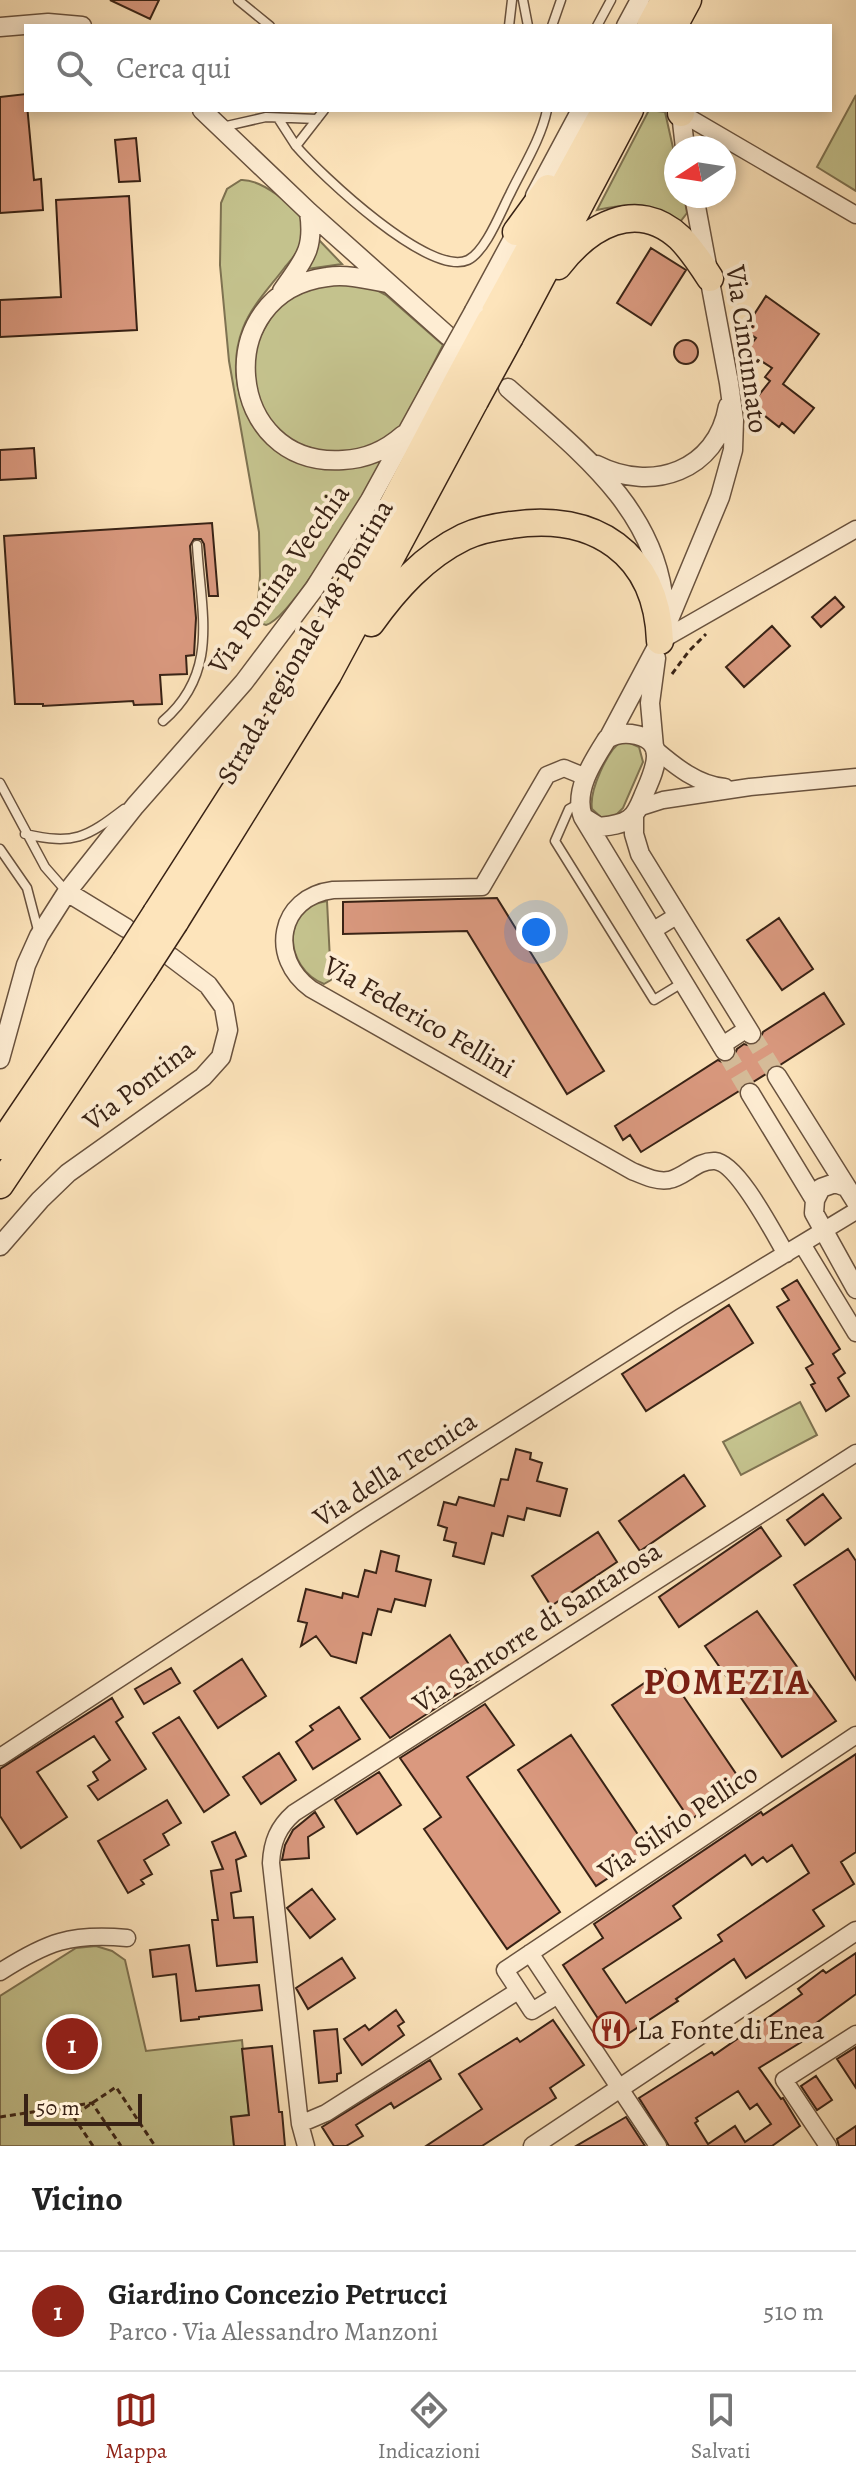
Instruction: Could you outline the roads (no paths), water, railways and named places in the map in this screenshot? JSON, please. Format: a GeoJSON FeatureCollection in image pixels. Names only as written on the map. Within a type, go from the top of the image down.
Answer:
{"type":"FeatureCollection","features":[{"type":"Feature","properties":{"kind":"highway"},"geometry":{"type":"LineString","coordinates":[[651,24],[664,0]]}},
{"type":"Feature","properties":{"kind":"highway"},"geometry":{"type":"LineString","coordinates":[[675,24],[688,0]]}},
{"type":"Feature","properties":{"kind":"highway"},"geometry":{"type":"LineString","coordinates":[[696,24],[702,0]]}},
{"type":"Feature","properties":{"kind":"highway"},"geometry":{"type":"LineString","coordinates":[[516,232],[603,112]]}},
{"type":"Feature","properties":{"kind":"highway","name":"Strada regionale 148 Pontina"},"geometry":{"type":"LineString","coordinates":[[166,917],[287,705],[603,112]]}},
{"type":"Feature","properties":{"kind":"highway","name":"Strada regionale 148 Pontina"},"geometry":{"type":"LineString","coordinates":[[491,323],[524,310],[629,112]]}},
{"type":"Feature","properties":{"kind":"highway"},"geometry":{"type":"LineString","coordinates":[[524,310],[582,240],[599,227],[625,220],[645,220],[675,234],[710,278]]}},
{"type":"Feature","properties":{"kind":"highway","name":"Strada regionale 148 Pontina"},"geometry":{"type":"LineString","coordinates":[[0,1185],[166,917],[281,755],[328,675],[457,387]]}},
{"type":"Feature","properties":{"kind":"highway"},"geometry":{"type":"LineString","coordinates":[[281,755],[400,586],[435,555],[483,530],[519,523],[562,522],[590,530],[612,542],[631,559],[647,586],[657,612],[660,641]]}},
{"type":"Feature","properties":{"kind":"highway"},"geometry":{"type":"LineString","coordinates":[[0,1146],[134,967]]}},
{"type":"Feature","properties":{"kind":"street"},"geometry":{"type":"LineString","coordinates":[[627,24],[640,0]]}},
{"type":"Feature","properties":{"kind":"street"},"geometry":{"type":"LineString","coordinates":[[36,24],[59,24]]}},
{"type":"Feature","properties":{"kind":"street"},"geometry":{"type":"LineString","coordinates":[[0,27],[24,25]]}},
{"type":"Feature","properties":{"kind":"street"},"geometry":{"type":"LineString","coordinates":[[204,112],[309,212],[448,336]]}},
{"type":"Feature","properties":{"kind":"street"},"geometry":{"type":"LineString","coordinates":[[491,323],[516,232],[580,112]]}},
{"type":"Feature","properties":{"kind":"street"},"geometry":{"type":"LineString","coordinates":[[681,112],[684,136]]}},
{"type":"Feature","properties":{"kind":"street"},"geometry":{"type":"LineString","coordinates":[[681,112],[856,215]]}},
{"type":"Feature","properties":{"kind":"street","name":"Via Cincinnato"},"geometry":{"type":"LineString","coordinates":[[609,737],[660,641],[680,594],[728,473],[734,437],[729,383],[696,208]]}},
{"type":"Feature","properties":{"kind":"street"},"geometry":{"type":"LineString","coordinates":[[309,212],[309,250],[252,330],[246,359],[254,412],[271,435],[295,453],[332,461],[359,458],[379,451],[409,430]]}},
{"type":"Feature","properties":{"kind":"street"},"geometry":{"type":"LineString","coordinates":[[281,293],[303,282],[329,277],[354,277],[387,283]]}},
{"type":"Feature","properties":{"kind":"street"},"geometry":{"type":"LineString","coordinates":[[589,460],[633,478],[654,478],[684,468],[706,451],[719,434],[726,415],[729,383]]}},
{"type":"Feature","properties":{"kind":"street","name":"Via Pontina Vecchia"},"geometry":{"type":"LineString","coordinates":[[0,1059],[21,978],[39,936],[67,892],[150,789],[244,682],[314,589],[370,500],[409,430],[457,387]]}},
{"type":"Feature","properties":{"kind":"street"},"geometry":{"type":"LineString","coordinates":[[508,388],[589,460],[624,500],[650,548],[663,598],[660,641],[706,624],[856,529]]}},
{"type":"Feature","properties":{"kind":"street"},"geometry":{"type":"LineString","coordinates":[[680,594],[690,613],[706,624]]}},
{"type":"Feature","properties":{"kind":"street","name":"Via Cincinnato"},"geometry":{"type":"LineString","coordinates":[[655,748],[650,703],[660,641]]}},
{"type":"Feature","properties":{"kind":"street"},"geometry":{"type":"LineString","coordinates":[[655,748],[654,771],[636,811],[634,834],[640,854],[749,1031],[723,1048],[581,810],[581,790],[609,737],[618,734],[646,739],[679,769],[703,782],[722,787],[750,787]]}},
{"type":"Feature","properties":{"kind":"street","name":"Via Federico Fellini"},"geometry":{"type":"LineString","coordinates":[[586,777],[564,768],[547,775],[482,887],[333,890],[310,896],[298,906],[286,927],[284,945],[289,965],[298,979],[311,989],[632,1171],[666,1180],[705,1162],[715,1161],[725,1165],[740,1180],[786,1254]]}},
{"type":"Feature","properties":{"kind":"street"},"geometry":{"type":"LineString","coordinates":[[581,810],[593,825],[603,827],[626,821],[636,811],[663,800],[750,787],[856,777]]}},
{"type":"Feature","properties":{"kind":"street"},"geometry":{"type":"LineString","coordinates":[[67,892],[126,928]]}},
{"type":"Feature","properties":{"kind":"street"},"geometry":{"type":"LineString","coordinates":[[652,931],[678,915]]}},
{"type":"Feature","properties":{"kind":"street","name":"Via Pontina"},"geometry":{"type":"LineString","coordinates":[[0,1246],[33,1207],[68,1173],[203,1077],[221,1057],[228,1030],[224,1007],[208,985],[171,957]]}},
{"type":"Feature","properties":{"kind":"street"},"geometry":{"type":"LineString","coordinates":[[777,1076],[851,1195]]}},
{"type":"Feature","properties":{"kind":"street"},"geometry":{"type":"LineString","coordinates":[[750,1093],[815,1200]]}},
{"type":"Feature","properties":{"kind":"street"},"geometry":{"type":"LineString","coordinates":[[851,1195],[838,1183],[827,1184],[818,1191],[814,1213],[856,1289]]}},
{"type":"Feature","properties":{"kind":"street","name":"Via della Tecnica"},"geometry":{"type":"LineString","coordinates":[[0,1757],[360,1521],[856,1211]]}},
{"type":"Feature","properties":{"kind":"street"},"geometry":{"type":"LineString","coordinates":[[802,1244],[856,1333]]}},
{"type":"Feature","properties":{"kind":"street","name":"Via Santorre di Santarosa"},"geometry":{"type":"LineString","coordinates":[[300,2124],[271,1863],[277,1833],[294,1813],[856,1453]]}},
{"type":"Feature","properties":{"kind":"street","name":"Via Silvio Pellico"},"geometry":{"type":"LineString","coordinates":[[518,1991],[505,1970],[856,1735]]}},
{"type":"Feature","properties":{"kind":"street"},"geometry":{"type":"LineString","coordinates":[[533,2146],[856,1931]]}},
{"type":"Feature","properties":{"kind":"street"},"geometry":{"type":"LineString","coordinates":[[0,1972],[28,1954],[68,1938],[127,1938]]}},
{"type":"Feature","properties":{"kind":"street"},"geometry":{"type":"LineString","coordinates":[[530,1953],[658,2146]]}},
{"type":"Feature","properties":{"kind":"street"},"geometry":{"type":"LineString","coordinates":[[306,2146],[300,2124],[326,2113],[518,1991],[532,2011],[558,1995]]}},
{"type":"Feature","properties":{"kind":"street"},"geometry":{"type":"LineString","coordinates":[[828,2146],[784,2080],[856,2034]]}},
{"type":"Feature","properties":{"kind":"lane"},"geometry":{"type":"LineString","coordinates":[[238,0],[268,24]]}},
{"type":"Feature","properties":{"kind":"lane"},"geometry":{"type":"LineString","coordinates":[[509,24],[512,0]]}},
{"type":"Feature","properties":{"kind":"lane"},"geometry":{"type":"LineString","coordinates":[[523,0],[528,24]]}},
{"type":"Feature","properties":{"kind":"lane"},"geometry":{"type":"LineString","coordinates":[[553,24],[561,0]]}},
{"type":"Feature","properties":{"kind":"lane"},"geometry":{"type":"LineString","coordinates":[[598,24],[611,0]]}},
{"type":"Feature","properties":{"kind":"lane"},"geometry":{"type":"LineString","coordinates":[[296,146],[322,112]]}},
{"type":"Feature","properties":{"kind":"lane"},"geometry":{"type":"LineString","coordinates":[[278,118],[316,170],[396,234],[432,257],[458,263],[476,255],[492,231],[545,113]]}},
{"type":"Feature","properties":{"kind":"lane"},"geometry":{"type":"LineString","coordinates":[[221,127],[266,117],[317,119]]}},
{"type":"Feature","properties":{"kind":"lane"},"geometry":{"type":"LineString","coordinates":[[163,721],[189,693],[202,657],[197,545]]}},
{"type":"Feature","properties":{"kind":"lane"},"geometry":{"type":"LineString","coordinates":[[0,783],[48,873],[67,892]]}},
{"type":"Feature","properties":{"kind":"lane"},"geometry":{"type":"LineString","coordinates":[[25,834],[55,840],[76,838],[95,830],[150,789]]}},
{"type":"Feature","properties":{"kind":"lane"},"geometry":{"type":"LineString","coordinates":[[581,810],[569,809],[555,841],[654,1000],[682,983]]}},
{"type":"Feature","properties":{"kind":"lane"},"geometry":{"type":"LineString","coordinates":[[0,849],[27,888],[39,936]]}},
{"type":"Feature","properties":{"kind":"tunnel"},"geometry":{"type":"LineString","coordinates":[[751,1034],[777,1076]]}},
{"type":"Feature","properties":{"kind":"tunnel"},"geometry":{"type":"LineString","coordinates":[[725,1051],[750,1093]]}},
{"type":"Feature","properties":{"kind":"place","name":"La Fonte di Enea"},"geometry":{"type":"Point","coordinates":[611,2030]}},
{"type":"Feature","properties":{"kind":"place","name":"Giardino Concezio Petrucci"},"geometry":{"type":"Point","coordinates":[72,2044]}},
{"type":"Feature","properties":{"kind":"district","name":"POMEZIA"},"geometry":{"type":"Point","coordinates":[727,1681]}}]}
